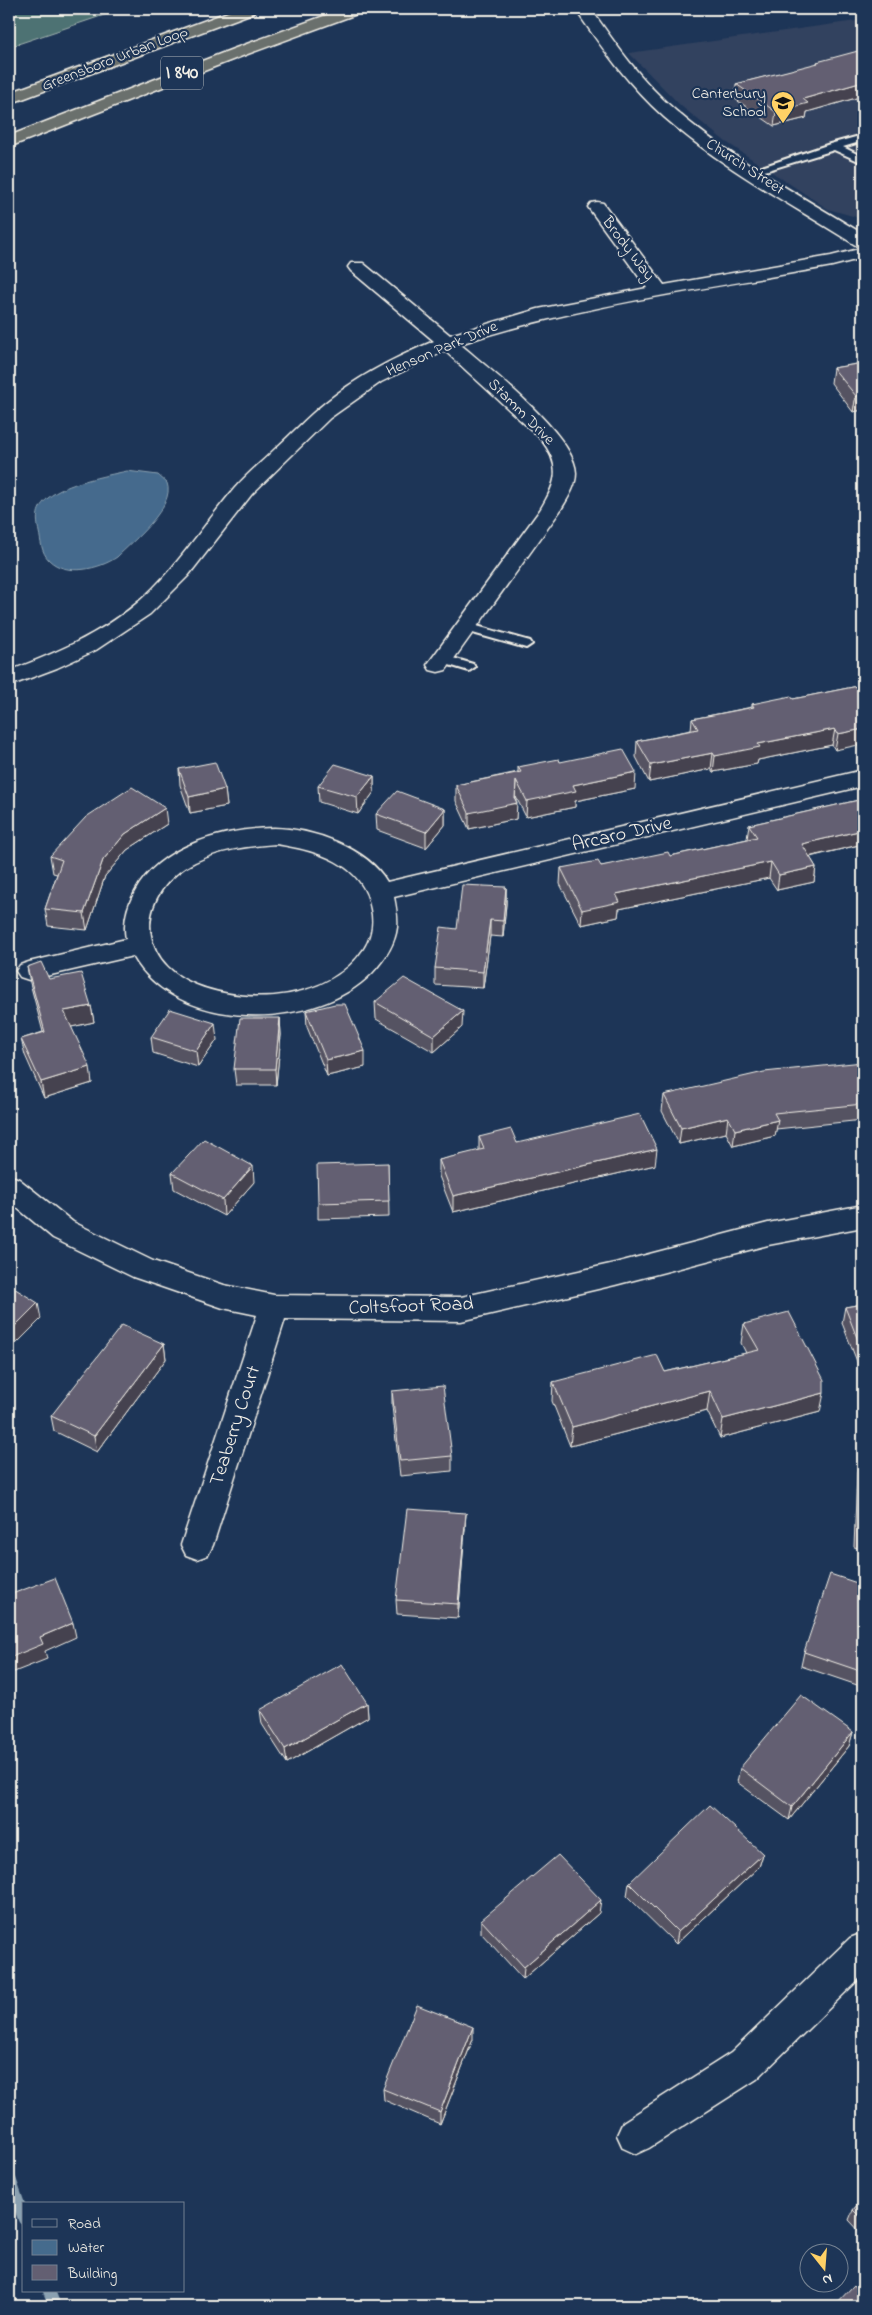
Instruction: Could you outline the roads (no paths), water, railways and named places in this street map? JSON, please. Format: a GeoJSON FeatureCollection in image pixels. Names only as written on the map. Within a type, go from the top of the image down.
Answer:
{"type":"FeatureCollection","features":[{"type":"Feature","properties":{"kind":"highway","name":"Greensboro Urban Loop"},"geometry":{"type":"LineString","coordinates":[[9,99],[250,9]]}},
{"type":"Feature","properties":{"kind":"highway","name":"Greensboro Urban Loop"},"geometry":{"type":"LineString","coordinates":[[9,142],[204,65],[358,9]]}},
{"type":"Feature","properties":{"kind":"street","name":"Church Street"},"geometry":{"type":"LineString","coordinates":[[583,9],[619,61],[650,94],[694,133],[863,242]]}},
{"type":"Feature","properties":{"kind":"street","name":"Brody Way"},"geometry":{"type":"LineString","coordinates":[[597,207],[659,291]]}},
{"type":"Feature","properties":{"kind":"street"},"geometry":{"type":"LineString","coordinates":[[828,220],[863,225]]}},
{"type":"Feature","properties":{"kind":"street","name":"Henson Park Drive"},"geometry":{"type":"LineString","coordinates":[[9,679],[94,643],[157,597],[179,574],[242,493],[337,402],[376,376],[449,343],[500,324],[534,315],[609,298],[832,261],[863,252]]}},
{"type":"Feature","properties":{"kind":"street","name":"Stamm Drive"},"geometry":{"type":"LineString","coordinates":[[357,267],[449,343],[538,425],[555,445],[565,465],[564,486],[550,511],[440,662]]}},
{"type":"Feature","properties":{"kind":"street","name":"Arcaro Drive"},"geometry":{"type":"LineString","coordinates":[[380,892],[863,778]]}},
{"type":"Feature","properties":{"kind":"street"},"geometry":{"type":"LineString","coordinates":[[276,836],[321,844],[358,864],[371,877],[380,892],[385,907],[386,924],[381,941],[372,957],[358,971],[340,984],[320,994],[296,1002],[271,1006],[221,1003],[198,997],[178,987],[161,975],[148,961],[140,945],[137,929],[138,912],[144,896],[155,881],[169,867],[187,856],[229,840],[276,836]]}},
{"type":"Feature","properties":{"kind":"street"},"geometry":{"type":"LineString","coordinates":[[29,971],[140,945]]}},
{"type":"Feature","properties":{"kind":"street","name":"Coltsfoot Road"},"geometry":{"type":"LineString","coordinates":[[9,1186],[63,1230],[143,1269],[222,1296],[274,1307],[347,1310],[462,1309],[615,1274],[768,1234],[863,1216]]}},
{"type":"Feature","properties":{"kind":"street","name":"Teaberry Court"},"geometry":{"type":"LineString","coordinates":[[197,1545],[274,1307]]}},
{"type":"Feature","properties":{"kind":"street"},"geometry":{"type":"LineString","coordinates":[[636,2135],[744,2066],[863,1950]]}},
{"type":"Feature","properties":{"kind":"lane"},"geometry":{"type":"LineString","coordinates":[[752,172],[863,138]]}},
{"type":"Feature","properties":{"kind":"lane"},"geometry":{"type":"LineString","coordinates":[[833,146],[863,160]]}},
{"type":"Feature","properties":{"kind":"lane"},"geometry":{"type":"LineString","coordinates":[[466,627],[526,644]]}},
{"type":"Feature","properties":{"kind":"lane"},"geometry":{"type":"LineString","coordinates":[[440,662],[469,667]]}},
{"type":"Feature","properties":{"kind":"water"},"geometry":{"type":"Polygon","coordinates":[[[127,471],[158,475],[167,483],[168,492],[165,502],[151,523],[117,557],[102,565],[74,570],[56,565],[49,560],[43,550],[37,522],[39,509],[44,502],[56,493],[75,484],[127,471]]]}},
{"type":"Feature","properties":{"kind":"waterway"},"geometry":{"type":"LineString","coordinates":[[9,2176],[22,2213]]}},
{"type":"Feature","properties":{"kind":"waterway"},"geometry":{"type":"LineString","coordinates":[[49,2292],[55,2306]]}},
{"type":"Feature","properties":{"kind":"place","name":"Canterbury School"},"geometry":{"type":"Point","coordinates":[783,124]}}]}
